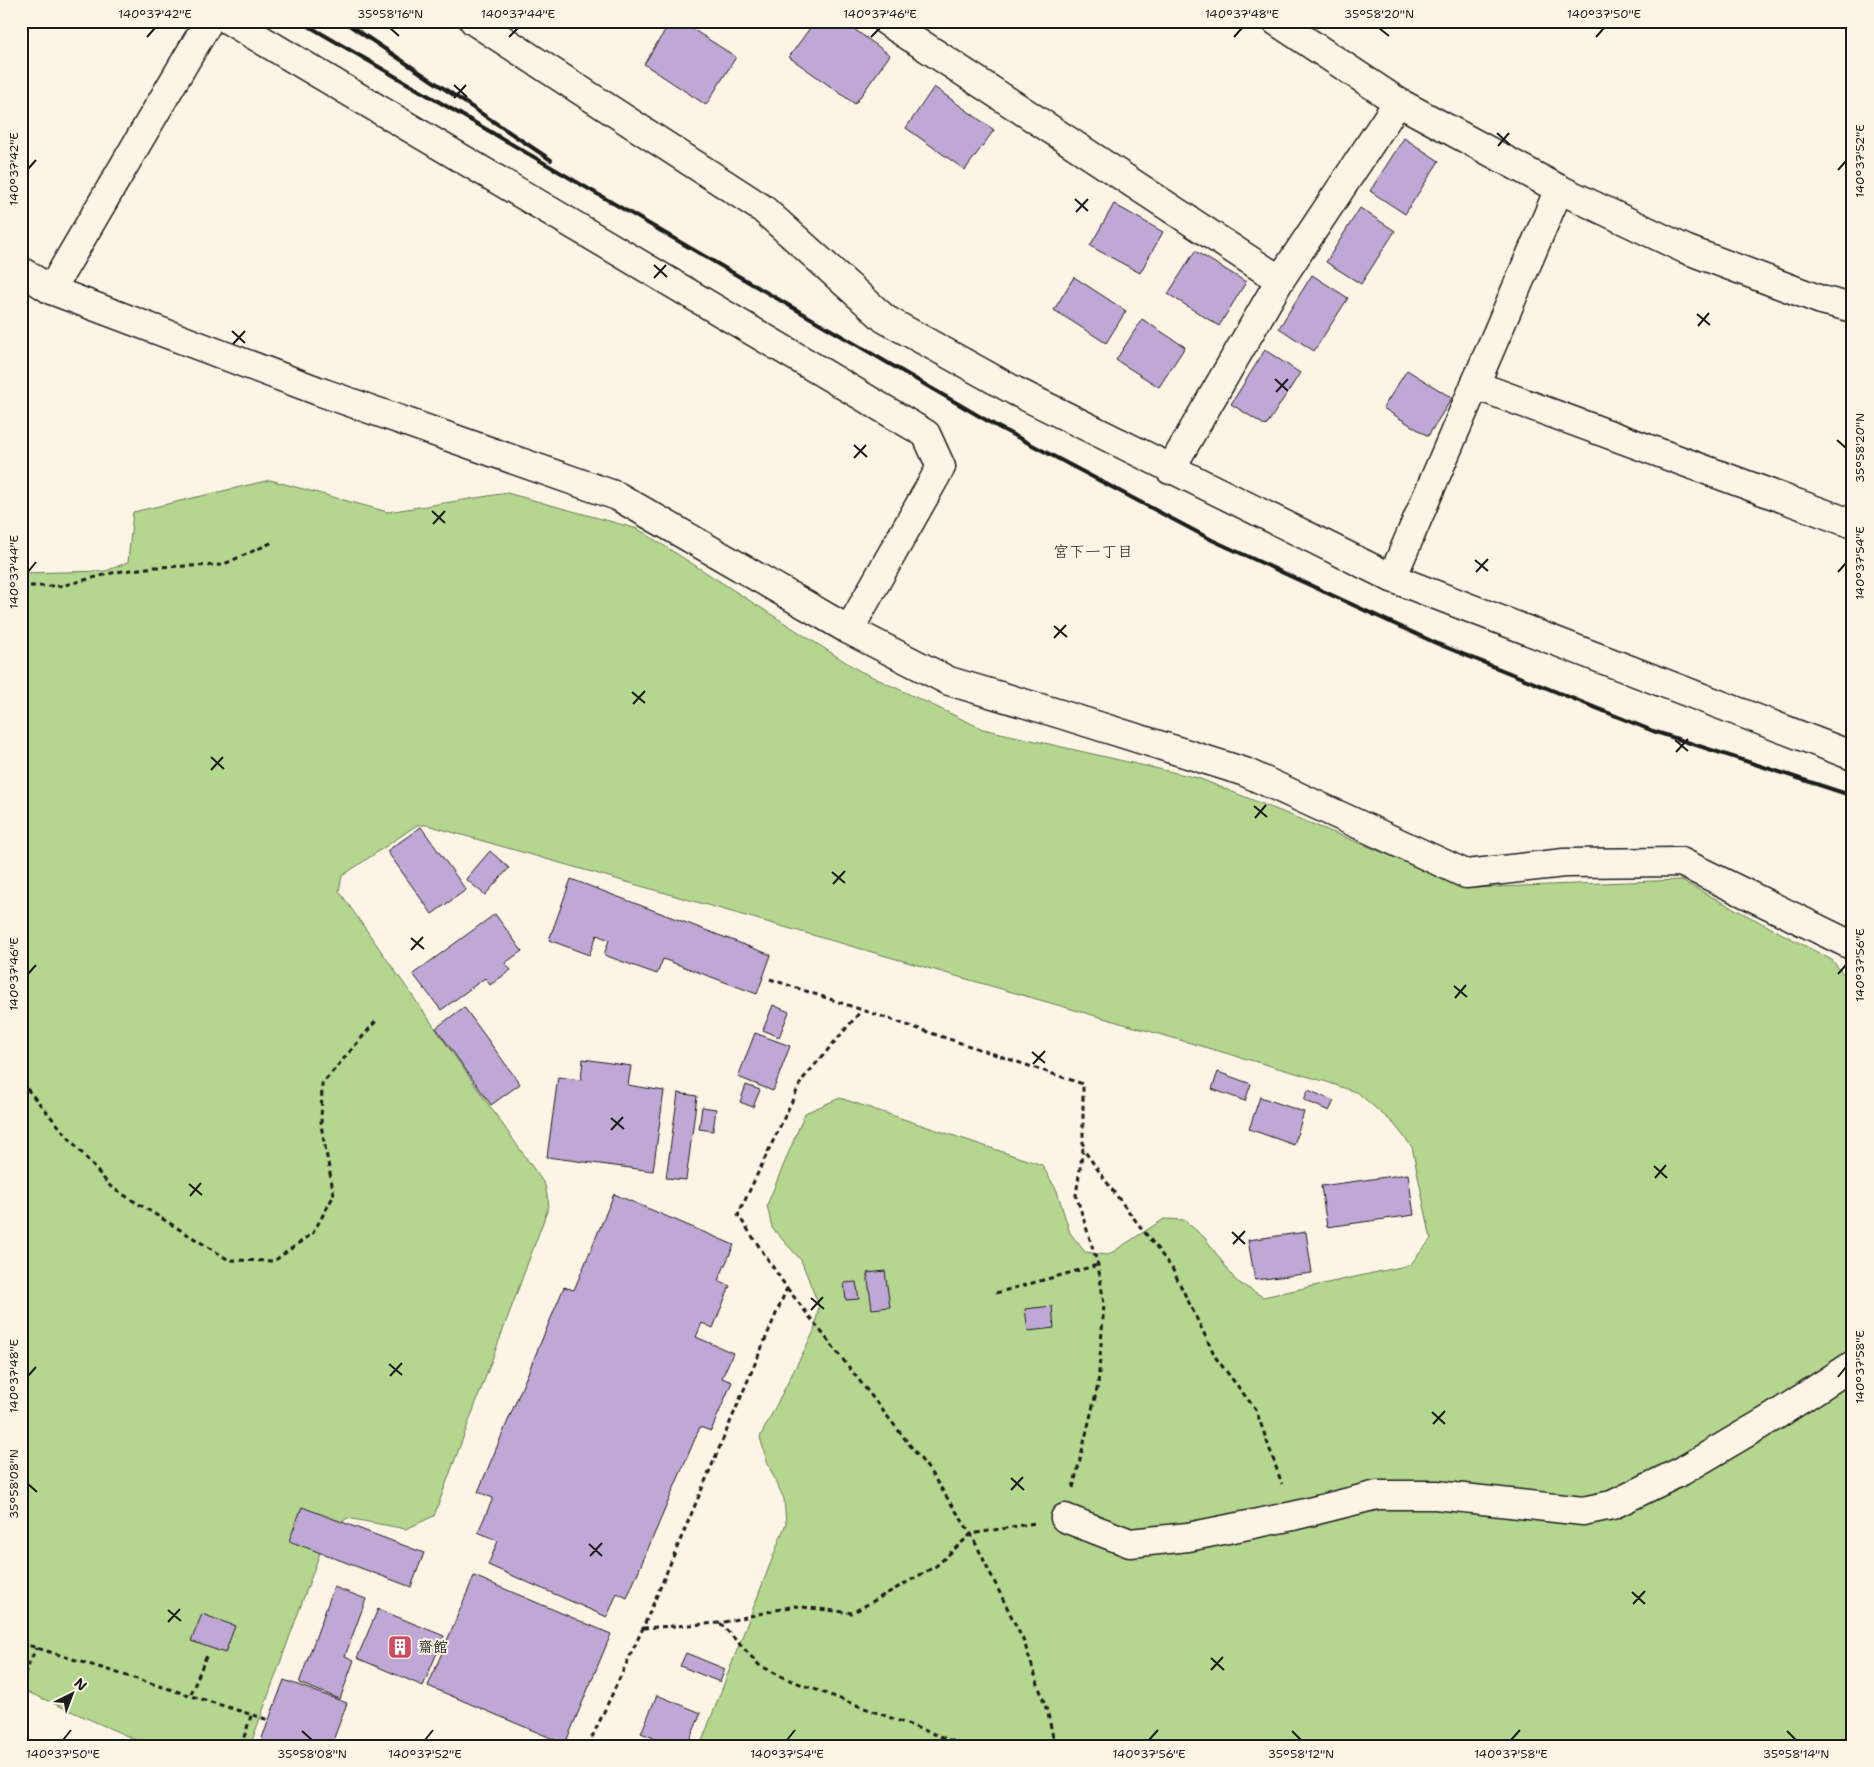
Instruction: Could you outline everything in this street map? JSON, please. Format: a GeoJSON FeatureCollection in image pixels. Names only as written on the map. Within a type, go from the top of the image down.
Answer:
{"type":"FeatureCollection","features":[{"type":"Feature","properties":{"kind":"street"},"geometry":{"type":"LineString","coordinates":[[51,290],[209,21]]}},
{"type":"Feature","properties":{"kind":"street"},"geometry":{"type":"LineString","coordinates":[[230,21],[926,434],[941,467],[849,630]]}},
{"type":"Feature","properties":{"kind":"street"},"geometry":{"type":"LineString","coordinates":[[886,21],[1280,280]]}},
{"type":"Feature","properties":{"kind":"street"},"geometry":{"type":"LineString","coordinates":[[1276,21],[1398,102],[1559,189],[1685,249],[1821,300],[1853,308]]}},
{"type":"Feature","properties":{"kind":"street"},"geometry":{"type":"LineString","coordinates":[[482,23],[763,209],[885,319],[1015,391],[1170,470],[1392,578],[1853,756]]}},
{"type":"Feature","properties":{"kind":"street"},"geometry":{"type":"LineString","coordinates":[[1170,470],[1280,280],[1398,102]]}},
{"type":"Feature","properties":{"kind":"street"},"geometry":{"type":"LineString","coordinates":[[1392,578],[1559,189]]}},
{"type":"Feature","properties":{"kind":"street"},"geometry":{"type":"LineString","coordinates":[[21,271],[51,290],[321,392],[617,496],[849,630],[949,681],[1245,772],[1466,874],[1564,863],[1681,862],[1853,946]]}},
{"type":"Feature","properties":{"kind":"street"},"geometry":{"type":"LineString","coordinates":[[21,293],[51,290]]}},
{"type":"Feature","properties":{"kind":"street"},"geometry":{"type":"LineString","coordinates":[[1475,385],[1853,524]]}},
{"type":"Feature","properties":{"kind":"street"},"geometry":{"type":"LineString","coordinates":[[1065,1518],[1130,1543],[1188,1537],[1293,1516],[1377,1495],[1436,1495],[1583,1511],[1612,1505],[1682,1471],[1775,1416],[1853,1365]]}},
{"type":"Feature","properties":{"kind":"path"},"geometry":{"type":"LineString","coordinates":[[21,586],[62,586],[116,572],[155,567],[222,565],[273,542]]}},
{"type":"Feature","properties":{"kind":"path"},"geometry":{"type":"LineString","coordinates":[[643,1628],[720,1623],[794,1606],[852,1613],[936,1566],[971,1534],[1065,1518],[1098,1385],[1104,1304],[1098,1265],[1076,1195],[1083,1149],[1083,1084],[770,979]]}},
{"type":"Feature","properties":{"kind":"path"},"geometry":{"type":"LineString","coordinates":[[861,1010],[802,1080],[738,1215],[787,1288],[927,1467],[971,1534],[1024,1642],[1048,1714],[1055,1746]]}},
{"type":"Feature","properties":{"kind":"path"},"geometry":{"type":"LineString","coordinates":[[21,1082],[111,1187],[229,1260],[274,1261],[313,1233],[334,1196],[321,1125],[322,1084],[376,1021]]}},
{"type":"Feature","properties":{"kind":"path"},"geometry":{"type":"LineString","coordinates":[[1083,1149],[1172,1268],[1216,1358],[1256,1410],[1293,1516]]}},
{"type":"Feature","properties":{"kind":"path"},"geometry":{"type":"LineString","coordinates":[[996,1293],[1098,1265]]}},
{"type":"Feature","properties":{"kind":"path"},"geometry":{"type":"LineString","coordinates":[[588,1746],[643,1628],[787,1288]]}},
{"type":"Feature","properties":{"kind":"path"},"geometry":{"type":"LineString","coordinates":[[720,1623],[760,1665],[787,1679],[966,1746]]}},
{"type":"Feature","properties":{"kind":"path"},"geometry":{"type":"LineString","coordinates":[[21,1643],[191,1694],[269,1720]]}},
{"type":"Feature","properties":{"kind":"path"},"geometry":{"type":"LineString","coordinates":[[21,1684],[36,1648]]}},
{"type":"Feature","properties":{"kind":"path"},"geometry":{"type":"LineString","coordinates":[[191,1694],[207,1654]]}},
{"type":"Feature","properties":{"kind":"path"},"geometry":{"type":"LineString","coordinates":[[241,1746],[252,1713]]}},
{"type":"Feature","properties":{"kind":"path"},"geometry":{"type":"LineString","coordinates":[[332,1743],[342,1746]]}},
{"type":"Feature","properties":{"kind":"green space"},"geometry":{"type":"Polygon","coordinates":[[[270,480],[388,512],[507,493],[638,529],[858,670],[983,729],[1198,778],[1471,888],[1680,880],[1832,960],[1849,981],[1853,1004],[1853,1746],[700,1746],[786,1523],[784,1499],[767,1462],[760,1437],[814,1331],[819,1306],[801,1260],[772,1228],[767,1205],[805,1113],[840,1098],[1042,1165],[1057,1191],[1070,1233],[1085,1252],[1108,1255],[1164,1219],[1184,1220],[1205,1238],[1236,1281],[1263,1297],[1410,1265],[1431,1239],[1412,1147],[1394,1124],[1358,1093],[1327,1082],[427,825],[417,825],[342,876],[339,891],[545,1185],[549,1206],[434,1516],[406,1529],[347,1518],[325,1539],[250,1746],[143,1746],[143,1743],[21,1689],[21,573],[106,571],[128,562],[133,512],[270,480]]]}},
{"type":"Feature","properties":{"kind":"building"},"geometry":{"type":"Polygon","coordinates":[[[671,21],[680,21],[736,57],[706,105],[644,64],[671,21]]]}},
{"type":"Feature","properties":{"kind":"building"},"geometry":{"type":"Polygon","coordinates":[[[815,21],[843,21],[890,55],[855,104],[789,57],[815,21]]]}},
{"type":"Feature","properties":{"kind":"building"},"geometry":{"type":"Polygon","coordinates":[[[934,87],[994,130],[965,170],[906,128],[934,87]]]}},
{"type":"Feature","properties":{"kind":"building"},"geometry":{"type":"Polygon","coordinates":[[[1404,138],[1439,161],[1405,214],[1370,191],[1404,138]]]}},
{"type":"Feature","properties":{"kind":"building"},"geometry":{"type":"Polygon","coordinates":[[[1114,204],[1163,232],[1140,273],[1090,246],[1114,204]]]}},
{"type":"Feature","properties":{"kind":"building"},"geometry":{"type":"Polygon","coordinates":[[[1360,208],[1395,231],[1361,284],[1326,262],[1360,208]]]}},
{"type":"Feature","properties":{"kind":"building"},"geometry":{"type":"Polygon","coordinates":[[[1195,251],[1246,282],[1219,326],[1168,294],[1195,251]]]}},
{"type":"Feature","properties":{"kind":"building"},"geometry":{"type":"Polygon","coordinates":[[[1312,275],[1348,298],[1314,351],[1279,328],[1312,275]]]}},
{"type":"Feature","properties":{"kind":"building"},"geometry":{"type":"Polygon","coordinates":[[[1074,277],[1126,311],[1106,343],[1054,310],[1074,277]]]}},
{"type":"Feature","properties":{"kind":"building"},"geometry":{"type":"Polygon","coordinates":[[[1142,319],[1185,347],[1159,387],[1116,360],[1142,319]]]}},
{"type":"Feature","properties":{"kind":"building"},"geometry":{"type":"Polygon","coordinates":[[[1265,350],[1300,373],[1266,426],[1231,404],[1265,350]]]}},
{"type":"Feature","properties":{"kind":"building"},"geometry":{"type":"Polygon","coordinates":[[[1407,370],[1452,398],[1428,436],[1383,408],[1407,370]]]}},
{"type":"Feature","properties":{"kind":"building"},"geometry":{"type":"Polygon","coordinates":[[[421,827],[466,890],[432,914],[387,851],[421,827]]]}},
{"type":"Feature","properties":{"kind":"building"},"geometry":{"type":"Polygon","coordinates":[[[490,851],[509,868],[485,895],[466,879],[490,851]]]}},
{"type":"Feature","properties":{"kind":"building"},"geometry":{"type":"Polygon","coordinates":[[[571,879],[771,955],[757,994],[663,959],[657,974],[604,955],[609,940],[597,935],[589,955],[549,940],[571,879]]]}},
{"type":"Feature","properties":{"kind":"building"},"geometry":{"type":"Polygon","coordinates":[[[495,914],[522,951],[505,963],[511,970],[490,985],[485,978],[441,1010],[413,974],[495,914]]]}},
{"type":"Feature","properties":{"kind":"building"},"geometry":{"type":"Polygon","coordinates":[[[773,1005],[789,1012],[779,1037],[763,1030],[773,1005]]]}},
{"type":"Feature","properties":{"kind":"building"},"geometry":{"type":"Polygon","coordinates":[[[464,1007],[520,1084],[491,1105],[436,1028],[464,1007]]]}},
{"type":"Feature","properties":{"kind":"building"},"geometry":{"type":"Polygon","coordinates":[[[755,1033],[790,1046],[773,1091],[738,1077],[755,1033]]]}},
{"type":"Feature","properties":{"kind":"building"},"geometry":{"type":"Polygon","coordinates":[[[583,1059],[631,1066],[628,1085],[664,1091],[653,1171],[547,1157],[558,1077],[581,1080],[583,1059]]]}},
{"type":"Feature","properties":{"kind":"building"},"geometry":{"type":"Polygon","coordinates":[[[1218,1072],[1251,1084],[1245,1101],[1212,1089],[1218,1072]]]}},
{"type":"Feature","properties":{"kind":"building"},"geometry":{"type":"Polygon","coordinates":[[[746,1085],[760,1090],[753,1107],[740,1102],[746,1085]]]}},
{"type":"Feature","properties":{"kind":"building"},"geometry":{"type":"Polygon","coordinates":[[[1308,1090],[1334,1101],[1329,1111],[1304,1100],[1308,1090]]]}},
{"type":"Feature","properties":{"kind":"building"},"geometry":{"type":"Polygon","coordinates":[[[678,1093],[697,1096],[686,1180],[666,1178],[678,1093]]]}},
{"type":"Feature","properties":{"kind":"building"},"geometry":{"type":"Polygon","coordinates":[[[1260,1097],[1304,1112],[1294,1145],[1249,1129],[1260,1097]]]}},
{"type":"Feature","properties":{"kind":"building"},"geometry":{"type":"Polygon","coordinates":[[[702,1107],[716,1109],[713,1131],[699,1129],[702,1107]]]}},
{"type":"Feature","properties":{"kind":"building"},"geometry":{"type":"Polygon","coordinates":[[[1408,1174],[1414,1215],[1327,1227],[1321,1186],[1408,1174]]]}},
{"type":"Feature","properties":{"kind":"building"},"geometry":{"type":"Polygon","coordinates":[[[614,1194],[734,1245],[718,1281],[730,1286],[713,1328],[702,1323],[696,1337],[733,1353],[722,1378],[732,1382],[711,1431],[700,1427],[627,1598],[617,1593],[607,1617],[488,1565],[498,1541],[478,1532],[493,1498],[478,1492],[564,1287],[574,1290],[614,1194]]]}},
{"type":"Feature","properties":{"kind":"building"},"geometry":{"type":"Polygon","coordinates":[[[1306,1232],[1312,1273],[1255,1280],[1248,1240],[1306,1232]]]}},
{"type":"Feature","properties":{"kind":"building"},"geometry":{"type":"Polygon","coordinates":[[[885,1271],[890,1307],[872,1309],[867,1273],[885,1271]]]}},
{"type":"Feature","properties":{"kind":"building"},"geometry":{"type":"Polygon","coordinates":[[[856,1282],[859,1299],[846,1300],[844,1283],[856,1282]]]}},
{"type":"Feature","properties":{"kind":"building"},"geometry":{"type":"Polygon","coordinates":[[[1052,1306],[1054,1328],[1028,1331],[1025,1309],[1052,1306]]]}},
{"type":"Feature","properties":{"kind":"building"},"geometry":{"type":"Polygon","coordinates":[[[302,1507],[424,1553],[411,1587],[289,1541],[302,1507]]]}},
{"type":"Feature","properties":{"kind":"building"},"geometry":{"type":"Polygon","coordinates":[[[474,1576],[611,1634],[565,1744],[428,1686],[474,1576]]]}},
{"type":"Feature","properties":{"kind":"building"},"geometry":{"type":"Polygon","coordinates":[[[334,1587],[366,1599],[345,1656],[354,1660],[340,1699],[299,1683],[334,1587]]]}},
{"type":"Feature","properties":{"kind":"building","name":"齋館"},"geometry":{"type":"Polygon","coordinates":[[[378,1609],[444,1636],[423,1686],[357,1658],[378,1609]]]}},
{"type":"Feature","properties":{"kind":"building"},"geometry":{"type":"Polygon","coordinates":[[[202,1614],[235,1626],[225,1653],[191,1641],[202,1614]]]}},
{"type":"Feature","properties":{"kind":"building"},"geometry":{"type":"Polygon","coordinates":[[[686,1653],[725,1669],[720,1682],[680,1666],[686,1653]]]}},
{"type":"Feature","properties":{"kind":"building"},"geometry":{"type":"Polygon","coordinates":[[[284,1680],[347,1703],[331,1746],[259,1746],[284,1680]]]}},
{"type":"Feature","properties":{"kind":"building"},"geometry":{"type":"Polygon","coordinates":[[[657,1695],[701,1713],[687,1746],[654,1746],[656,1739],[641,1733],[657,1695]]]}},
{"type":"Feature","properties":{"kind":"railway"},"geometry":{"type":"LineString","coordinates":[[300,21],[998,427],[1212,540],[1438,644],[1653,731],[1853,796]]}},
{"type":"Feature","properties":{"kind":"railway"},"geometry":{"type":"LineString","coordinates":[[343,21],[551,160]]}},
{"type":"Feature","properties":{"kind":"place","name":"齋館"},"geometry":{"type":"Point","coordinates":[400,1647]}},
{"type":"Feature","properties":{"kind":"district","name":"宮下一丁目"},"geometry":{"type":"Point","coordinates":[1093,551]}}]}
